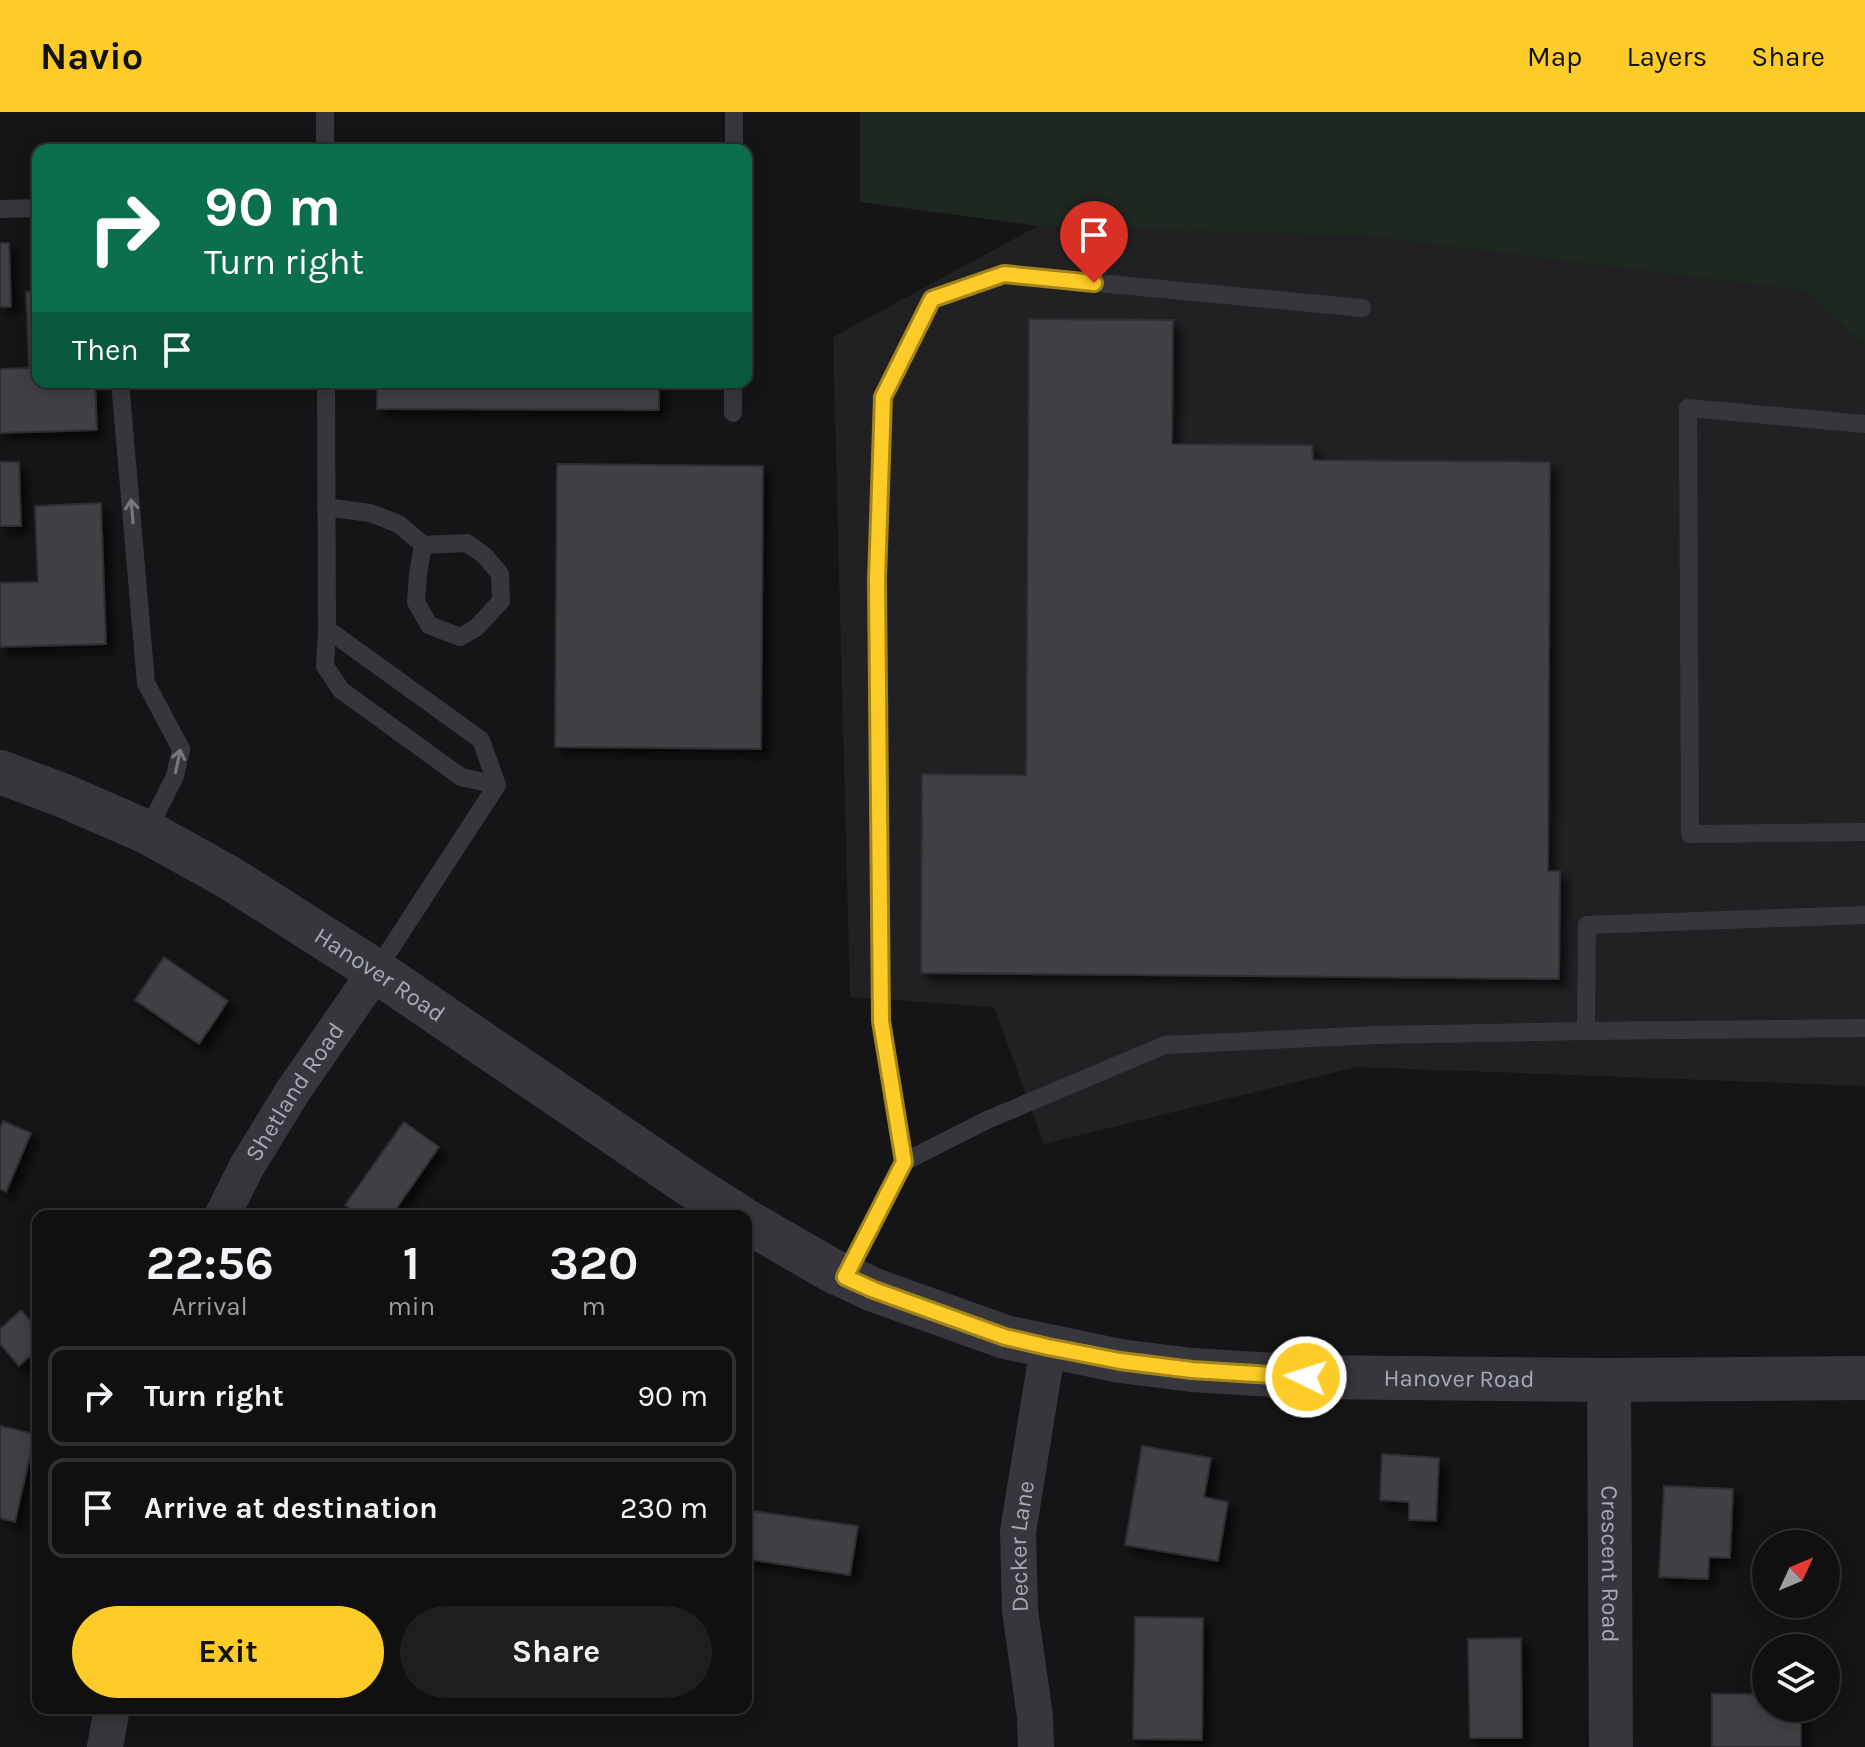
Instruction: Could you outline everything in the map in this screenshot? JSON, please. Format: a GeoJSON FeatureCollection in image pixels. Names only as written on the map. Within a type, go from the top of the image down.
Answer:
{"type":"FeatureCollection","features":[{"type":"Feature","properties":{"kind":"street","name":"Hanover Road"},"geometry":{"type":"LineString","coordinates":[[0,772],[147,832],[230,878],[376,971],[729,1210]]}},
{"type":"Feature","properties":{"kind":"street","name":"Shetland Road"},"geometry":{"type":"LineString","coordinates":[[225,1210],[247,1166],[286,1103],[376,971]]}},
{"type":"Feature","properties":{"kind":"street","name":"Hanover Road"},"geometry":{"type":"LineString","coordinates":[[752,1225],[874,1290],[1005,1337],[1120,1361],[1192,1370],[1306,1377],[1609,1380],[1865,1378]]}},
{"type":"Feature","properties":{"kind":"street","name":"Decker Lane"},"geometry":{"type":"LineString","coordinates":[[1036,1747],[1035,1717],[1020,1610],[1018,1532],[1048,1347]]}},
{"type":"Feature","properties":{"kind":"street","name":"Crescent Road"},"geometry":{"type":"LineString","coordinates":[[1609,1380],[1611,1747]]}},
{"type":"Feature","properties":{"kind":"street"},"geometry":{"type":"LineString","coordinates":[[105,1747],[111,1714]]}},
{"type":"Feature","properties":{"kind":"lane"},"geometry":{"type":"LineString","coordinates":[[325,112],[325,144]]}},
{"type":"Feature","properties":{"kind":"lane"},"geometry":{"type":"LineString","coordinates":[[734,112],[734,144]]}},
{"type":"Feature","properties":{"kind":"lane"},"geometry":{"type":"LineString","coordinates":[[0,209],[32,208]]}},
{"type":"Feature","properties":{"kind":"lane"},"geometry":{"type":"LineString","coordinates":[[904,1162],[881,1021],[877,580],[882,412],[883,397],[932,299],[1004,274],[1362,308]]}},
{"type":"Feature","properties":{"kind":"lane"},"geometry":{"type":"LineString","coordinates":[[121,388],[146,683],[181,749],[175,776],[147,832]]}},
{"type":"Feature","properties":{"kind":"lane"},"geometry":{"type":"LineString","coordinates":[[326,388],[325,666],[341,690],[461,777],[497,785]]}},
{"type":"Feature","properties":{"kind":"lane"},"geometry":{"type":"LineString","coordinates":[[733,388],[733,413]]}},
{"type":"Feature","properties":{"kind":"lane"},"geometry":{"type":"LineString","coordinates":[[1865,424],[1688,408],[1690,834],[1865,832]]}},
{"type":"Feature","properties":{"kind":"lane"},"geometry":{"type":"LineString","coordinates":[[326,507],[370,513],[399,524],[423,545],[467,543],[485,556],[500,574],[501,601],[476,628],[460,637],[429,625],[416,602],[423,545]]}},
{"type":"Feature","properties":{"kind":"lane"},"geometry":{"type":"LineString","coordinates":[[327,629],[481,740],[497,785]]}},
{"type":"Feature","properties":{"kind":"lane"},"geometry":{"type":"LineString","coordinates":[[376,971],[497,785]]}},
{"type":"Feature","properties":{"kind":"lane"},"geometry":{"type":"LineString","coordinates":[[1586,1031],[1587,925],[1865,915]]}},
{"type":"Feature","properties":{"kind":"lane"},"geometry":{"type":"LineString","coordinates":[[845,1277],[904,1162],[987,1120],[1165,1045],[1376,1035],[1865,1028]]}},
{"type":"Feature","properties":{"kind":"shaded area"},"geometry":{"type":"Polygon","coordinates":[[[860,112],[1865,112],[1865,345],[1804,291],[1373,237],[1038,226],[860,202],[860,112]]]}},
{"type":"Feature","properties":{"kind":"shaded area"},"geometry":{"type":"Polygon","coordinates":[[[1038,226],[1373,237],[1804,291],[1865,345],[1865,1086],[1356,1067],[1044,1144],[994,1007],[850,997],[833,337],[1038,226]]]}},
{"type":"Feature","properties":{"kind":"building"},"geometry":{"type":"Polygon","coordinates":[[[0,243],[9,243],[11,307],[0,307],[0,243]]]}},
{"type":"Feature","properties":{"kind":"building"},"geometry":{"type":"Polygon","coordinates":[[[26,292],[32,292],[32,388],[95,388],[97,430],[0,433],[0,369],[29,368],[26,292]]]}},
{"type":"Feature","properties":{"kind":"building"},"geometry":{"type":"Polygon","coordinates":[[[1029,319],[1173,320],[1172,444],[1312,445],[1313,460],[1550,462],[1548,871],[1560,871],[1559,979],[921,973],[922,774],[1026,775],[1029,319]]]}},
{"type":"Feature","properties":{"kind":"building"},"geometry":{"type":"Polygon","coordinates":[[[377,388],[659,388],[659,410],[377,409],[377,388]]]}},
{"type":"Feature","properties":{"kind":"building"},"geometry":{"type":"Polygon","coordinates":[[[0,462],[19,462],[21,526],[0,526],[0,462]]]}},
{"type":"Feature","properties":{"kind":"building"},"geometry":{"type":"Polygon","coordinates":[[[557,464],[763,466],[761,749],[555,747],[557,464]]]}},
{"type":"Feature","properties":{"kind":"building"},"geometry":{"type":"Polygon","coordinates":[[[101,503],[106,644],[0,647],[0,583],[38,582],[35,506],[101,503]]]}},
{"type":"Feature","properties":{"kind":"building"},"geometry":{"type":"Polygon","coordinates":[[[164,957],[228,1001],[199,1044],[135,1000],[164,957]]]}},
{"type":"Feature","properties":{"kind":"building"},"geometry":{"type":"Polygon","coordinates":[[[3,1121],[31,1133],[6,1192],[0,1189],[0,1129],[3,1121]]]}},
{"type":"Feature","properties":{"kind":"building"},"geometry":{"type":"Polygon","coordinates":[[[404,1122],[439,1147],[395,1210],[351,1210],[345,1205],[404,1122]]]}},
{"type":"Feature","properties":{"kind":"building"},"geometry":{"type":"Polygon","coordinates":[[[21,1310],[32,1323],[32,1354],[19,1366],[0,1344],[0,1329],[21,1310]]]}},
{"type":"Feature","properties":{"kind":"building"},"geometry":{"type":"Polygon","coordinates":[[[0,1426],[32,1433],[32,1447],[15,1522],[0,1518],[0,1426]]]}},
{"type":"Feature","properties":{"kind":"building"},"geometry":{"type":"Polygon","coordinates":[[[1142,1446],[1211,1458],[1204,1497],[1228,1502],[1218,1561],[1125,1545],[1142,1446]]]}},
{"type":"Feature","properties":{"kind":"building"},"geometry":{"type":"Polygon","coordinates":[[[1382,1454],[1439,1458],[1436,1521],[1409,1520],[1409,1502],[1380,1500],[1382,1454]]]}},
{"type":"Feature","properties":{"kind":"building"},"geometry":{"type":"Polygon","coordinates":[[[1664,1486],[1733,1489],[1730,1558],[1709,1557],[1708,1579],[1659,1577],[1664,1486]]]}},
{"type":"Feature","properties":{"kind":"building"},"geometry":{"type":"Polygon","coordinates":[[[752,1511],[858,1526],[850,1575],[752,1560],[752,1511]]]}},
{"type":"Feature","properties":{"kind":"building"},"geometry":{"type":"Polygon","coordinates":[[[1135,1617],[1203,1618],[1202,1740],[1133,1739],[1135,1617]]]}},
{"type":"Feature","properties":{"kind":"building"},"geometry":{"type":"Polygon","coordinates":[[[1521,1638],[1522,1738],[1470,1738],[1468,1639],[1521,1638]]]}},
{"type":"Feature","properties":{"kind":"building"},"geometry":{"type":"Polygon","coordinates":[[[1712,1694],[1752,1694],[1752,1722],[1801,1722],[1801,1747],[1712,1747],[1712,1694]]]}},
{"type":"Feature","properties":{"kind":"route"},"geometry":{"type":"LineString","coordinates":[[1094,283],[1004,274],[932,299],[883,397],[877,580],[881,1021],[904,1162],[845,1277],[1005,1337],[1048,1347],[1120,1361],[1192,1370],[1306,1377]]}}]}
